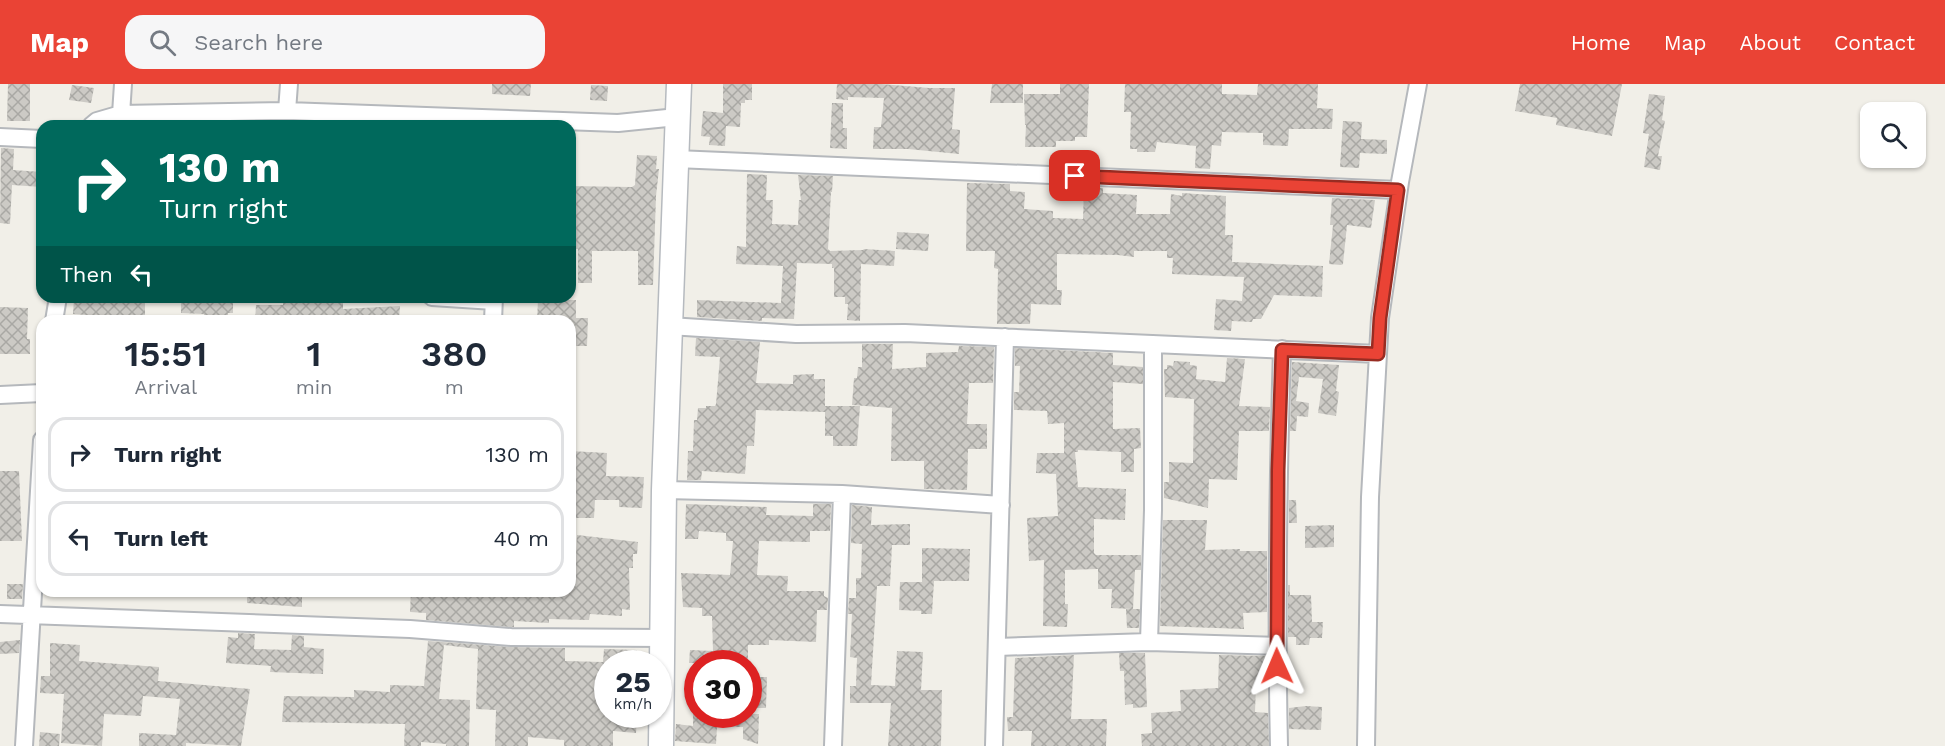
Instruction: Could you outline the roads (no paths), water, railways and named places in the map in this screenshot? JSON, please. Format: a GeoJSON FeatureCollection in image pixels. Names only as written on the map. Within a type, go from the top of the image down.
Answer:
{"type":"FeatureCollection","features":[{"type":"Feature","properties":{"kind":"street"},"geometry":{"type":"LineString","coordinates":[[121,114],[123,84]]}},
{"type":"Feature","properties":{"kind":"street"},"geometry":{"type":"LineString","coordinates":[[288,111],[289,84]]}},
{"type":"Feature","properties":{"kind":"street"},"geometry":{"type":"LineString","coordinates":[[661,746],[664,490],[678,84]]}},
{"type":"Feature","properties":{"kind":"street"},"geometry":{"type":"LineString","coordinates":[[1366,746],[1370,497],[1380,318],[1398,190],[1418,84]]}},
{"type":"Feature","properties":{"kind":"street"},"geometry":{"type":"LineString","coordinates":[[100,120],[121,114],[288,111],[450,120]]}},
{"type":"Feature","properties":{"kind":"street"},"geometry":{"type":"LineString","coordinates":[[576,123],[618,123],[677,117]]}},
{"type":"Feature","properties":{"kind":"street"},"geometry":{"type":"LineString","coordinates":[[0,137],[36,139]]}},
{"type":"Feature","properties":{"kind":"street"},"geometry":{"type":"LineString","coordinates":[[676,159],[1398,190]]}},
{"type":"Feature","properties":{"kind":"street"},"geometry":{"type":"LineString","coordinates":[[669,326],[796,334],[905,333],[1378,354]]}},
{"type":"Feature","properties":{"kind":"street"},"geometry":{"type":"LineString","coordinates":[[994,746],[1005,337]]}},
{"type":"Feature","properties":{"kind":"street"},"geometry":{"type":"LineString","coordinates":[[1149,642],[1153,510],[1153,344]]}},
{"type":"Feature","properties":{"kind":"street"},"geometry":{"type":"LineString","coordinates":[[1279,746],[1276,646],[1282,350]]}},
{"type":"Feature","properties":{"kind":"street"},"geometry":{"type":"LineString","coordinates":[[0,395],[36,393]]}},
{"type":"Feature","properties":{"kind":"street"},"geometry":{"type":"LineString","coordinates":[[664,490],[842,494],[1001,505]]}},
{"type":"Feature","properties":{"kind":"street"},"geometry":{"type":"LineString","coordinates":[[834,746],[842,494]]}},
{"type":"Feature","properties":{"kind":"street"},"geometry":{"type":"LineString","coordinates":[[24,746],[36,560]]}},
{"type":"Feature","properties":{"kind":"street"},"geometry":{"type":"LineString","coordinates":[[0,614],[410,629],[511,637],[663,638]]}},
{"type":"Feature","properties":{"kind":"street"},"geometry":{"type":"LineString","coordinates":[[997,647],[1149,642],[1276,646]]}}]}
